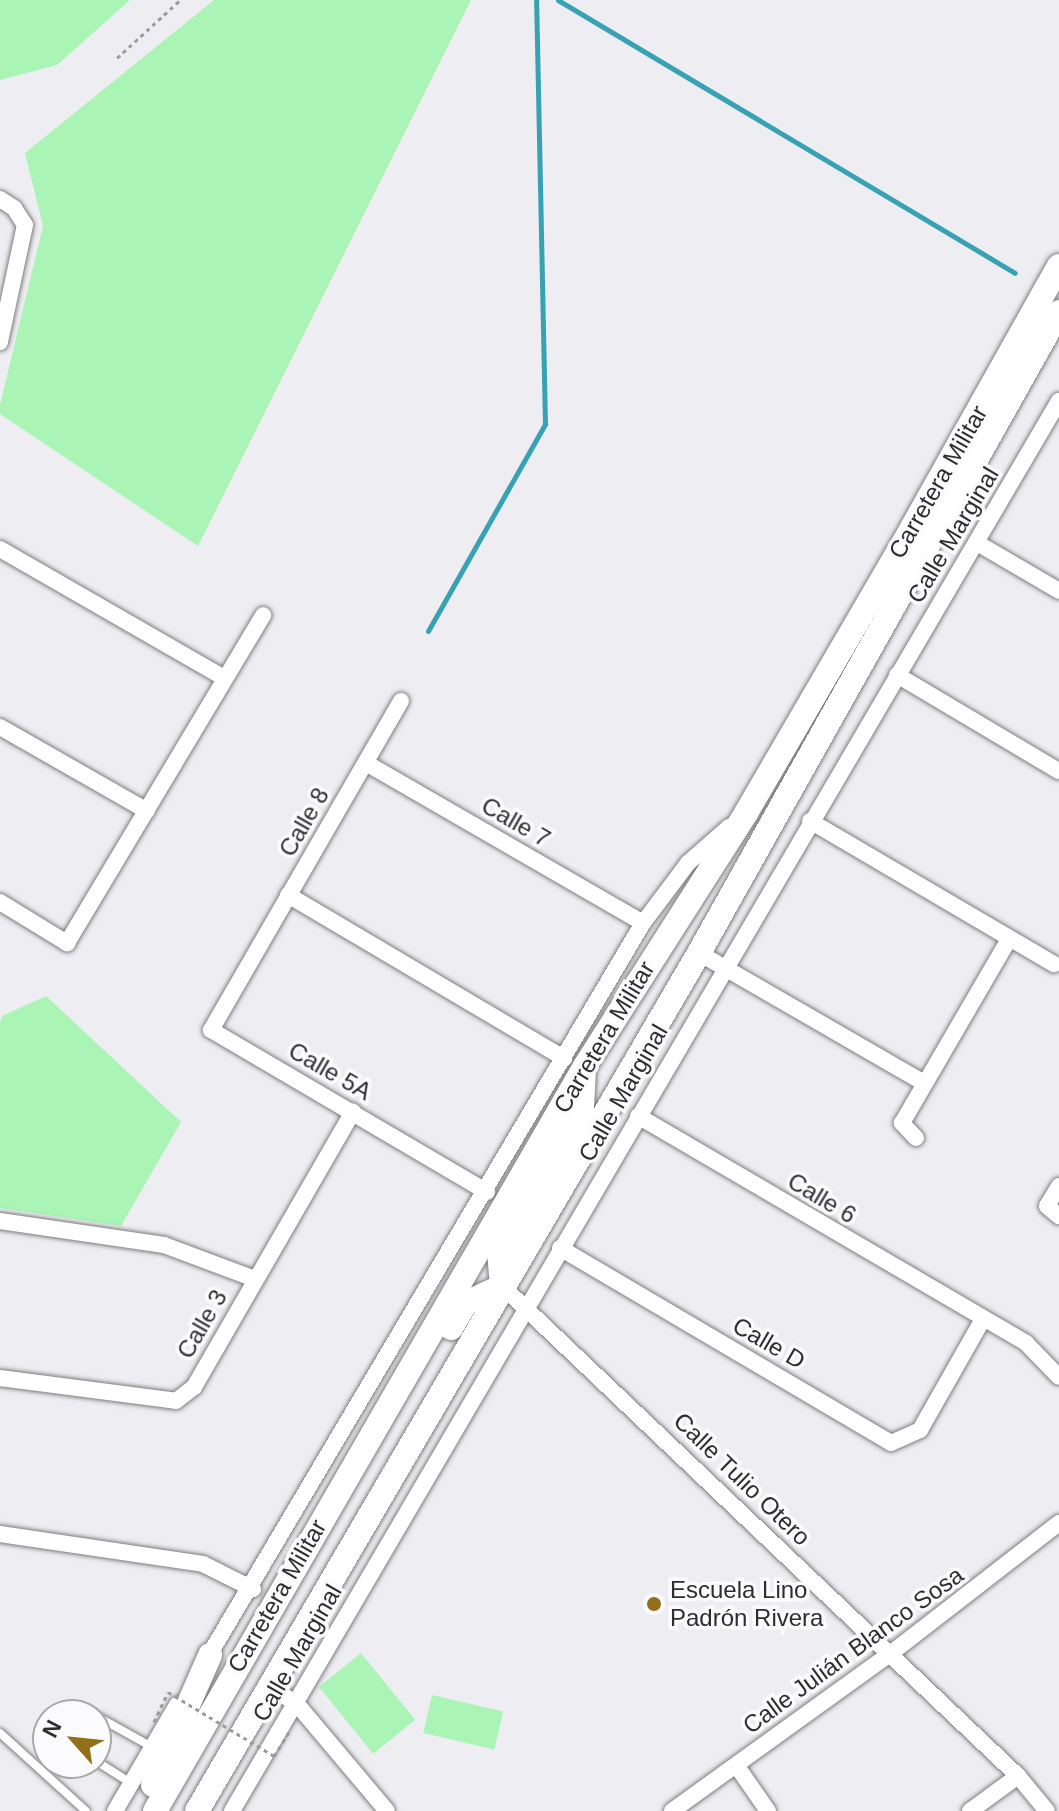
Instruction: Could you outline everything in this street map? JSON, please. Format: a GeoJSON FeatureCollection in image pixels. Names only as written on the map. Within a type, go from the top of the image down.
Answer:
{"type":"FeatureCollection","features":[{"type":"Feature","properties":{"kind":"main road","name":"Carretera Militar"},"geometry":{"type":"LineString","coordinates":[[154,1811],[343,1485],[574,1062],[746,813],[1059,266]]}},
{"type":"Feature","properties":{"kind":"main road","name":"Carretera Militar"},"geometry":{"type":"LineString","coordinates":[[197,1811],[699,953],[1059,312]]}},
{"type":"Feature","properties":{"kind":"main road"},"geometry":{"type":"LineString","coordinates":[[343,1485],[369,1471],[466,1303],[502,1286],[499,1251],[582,1107],[574,1062]]}},
{"type":"Feature","properties":{"kind":"main road"},"geometry":{"type":"LineString","coordinates":[[154,1811],[151,1790],[210,1655]]}},
{"type":"Feature","properties":{"kind":"street"},"geometry":{"type":"LineString","coordinates":[[0,199],[14,208],[25,225],[0,342]]}},
{"type":"Feature","properties":{"kind":"street","name":"Calle Marginal"},"geometry":{"type":"LineString","coordinates":[[232,1811],[724,967],[1058,404]]}},
{"type":"Feature","properties":{"kind":"street"},"geometry":{"type":"LineString","coordinates":[[977,543],[1059,591]]}},
{"type":"Feature","properties":{"kind":"street"},"geometry":{"type":"LineString","coordinates":[[0,549],[224,678]]}},
{"type":"Feature","properties":{"kind":"street"},"geometry":{"type":"LineString","coordinates":[[0,902],[67,943],[263,615]]}},
{"type":"Feature","properties":{"kind":"street"},"geometry":{"type":"LineString","coordinates":[[897,675],[1059,771]]}},
{"type":"Feature","properties":{"kind":"street","name":"Calle 8"},"geometry":{"type":"LineString","coordinates":[[247,967],[401,701]]}},
{"type":"Feature","properties":{"kind":"street"},"geometry":{"type":"LineString","coordinates":[[0,727],[147,811]]}},
{"type":"Feature","properties":{"kind":"street","name":"Calle 7"},"geometry":{"type":"LineString","coordinates":[[366,763],[643,923]]}},
{"type":"Feature","properties":{"kind":"street"},"geometry":{"type":"LineString","coordinates":[[115,1811],[253,1589],[487,1192],[574,1062],[643,923],[688,863],[746,813]]}},
{"type":"Feature","properties":{"kind":"street"},"geometry":{"type":"LineString","coordinates":[[810,821],[1054,964]]}},
{"type":"Feature","properties":{"kind":"street"},"geometry":{"type":"LineString","coordinates":[[288,895],[574,1062]]}},
{"type":"Feature","properties":{"kind":"street"},"geometry":{"type":"LineString","coordinates":[[916,1138],[902,1123],[922,1082],[1009,939]]}},
{"type":"Feature","properties":{"kind":"street"},"geometry":{"type":"LineString","coordinates":[[699,953],[922,1082]]}},
{"type":"Feature","properties":{"kind":"street","name":"Calle 5A"},"geometry":{"type":"LineString","coordinates":[[247,967],[211,1030],[487,1192]]}},
{"type":"Feature","properties":{"kind":"street","name":"Calle 3"},"geometry":{"type":"LineString","coordinates":[[0,1378],[176,1401],[194,1387],[353,1112]]}},
{"type":"Feature","properties":{"kind":"street","name":"Calle 6"},"geometry":{"type":"LineString","coordinates":[[638,1116],[982,1321],[1026,1343],[1059,1377]]}},
{"type":"Feature","properties":{"kind":"street"},"geometry":{"type":"LineString","coordinates":[[1059,1186],[1047,1206],[1059,1216]]}},
{"type":"Feature","properties":{"kind":"street"},"geometry":{"type":"LineString","coordinates":[[0,1221],[164,1245],[255,1279]]}},
{"type":"Feature","properties":{"kind":"street","name":"Calle D"},"geometry":{"type":"LineString","coordinates":[[560,1248],[891,1443],[920,1430],[982,1321]]}},
{"type":"Feature","properties":{"kind":"street","name":"Calle Tulio Otero"},"geometry":{"type":"LineString","coordinates":[[502,1286],[527,1306],[1018,1776],[1047,1811]]}},
{"type":"Feature","properties":{"kind":"street","name":"Calle Julián Blanco Sosa"},"geometry":{"type":"LineString","coordinates":[[672,1811],[890,1654],[1059,1523]]}},
{"type":"Feature","properties":{"kind":"street"},"geometry":{"type":"LineString","coordinates":[[0,1534],[203,1564],[253,1589]]}},
{"type":"Feature","properties":{"kind":"street"},"geometry":{"type":"LineString","coordinates":[[269,1687],[296,1703],[387,1811]]}},
{"type":"Feature","properties":{"kind":"street"},"geometry":{"type":"LineString","coordinates":[[736,1765],[768,1811]]}},
{"type":"Feature","properties":{"kind":"street"},"geometry":{"type":"LineString","coordinates":[[970,1811],[1018,1776]]}},
{"type":"Feature","properties":{"kind":"lane"},"geometry":{"type":"LineString","coordinates":[[112,1725],[153,1748]]}},
{"type":"Feature","properties":{"kind":"lane"},"geometry":{"type":"LineString","coordinates":[[0,1733],[86,1811]]}},
{"type":"Feature","properties":{"kind":"lane"},"geometry":{"type":"LineString","coordinates":[[112,1771],[131,1783]]}},
{"type":"Feature","properties":{"kind":"path"},"geometry":{"type":"LineString","coordinates":[[117,58],[180,0]]}},
{"type":"Feature","properties":{"kind":"path"},"geometry":{"type":"LineString","coordinates":[[154,1722],[168,1692],[274,1756],[290,1730]]}},
{"type":"Feature","properties":{"kind":"green space"},"geometry":{"type":"Polygon","coordinates":[[[0,0],[130,0],[57,65],[0,80],[0,0]]]}},
{"type":"Feature","properties":{"kind":"green space"},"geometry":{"type":"Polygon","coordinates":[[[214,0],[471,0],[198,546],[0,414],[0,405],[43,226],[25,153],[214,0]]]}},
{"type":"Feature","properties":{"kind":"green space"},"geometry":{"type":"Polygon","coordinates":[[[46,996],[181,1122],[121,1226],[0,1208],[0,1023],[2,1016],[46,996]]]}},
{"type":"Feature","properties":{"kind":"green space"},"geometry":{"type":"Polygon","coordinates":[[[361,1653],[415,1720],[373,1754],[319,1687],[361,1653]]]}},
{"type":"Feature","properties":{"kind":"green space"},"geometry":{"type":"Polygon","coordinates":[[[432,1695],[503,1711],[494,1749],[423,1733],[432,1695]]]}},
{"type":"Feature","properties":{"kind":"waterway"},"geometry":{"type":"LineString","coordinates":[[428,631],[545,424],[536,0]]}},
{"type":"Feature","properties":{"kind":"waterway"},"geometry":{"type":"LineString","coordinates":[[558,0],[1015,273]]}},
{"type":"Feature","properties":{"kind":"place","name":"Escuela Lino Padrón Rivera"},"geometry":{"type":"Point","coordinates":[654,1604]}}]}
